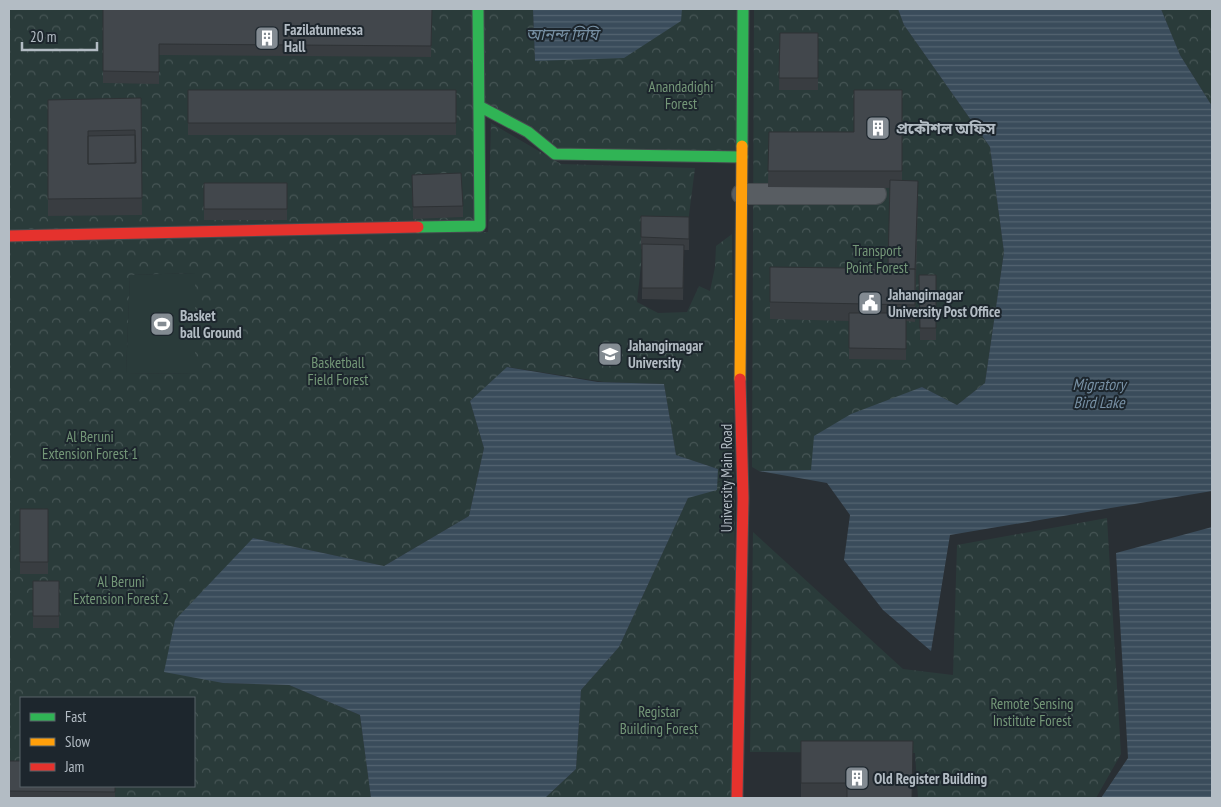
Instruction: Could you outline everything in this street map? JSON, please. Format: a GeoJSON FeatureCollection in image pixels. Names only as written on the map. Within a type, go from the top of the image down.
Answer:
{"type":"FeatureCollection","features":[{"type":"Feature","properties":{"kind":"street"},"geometry":{"type":"LineString","coordinates":[[9,236],[480,226],[478,9]]}},
{"type":"Feature","properties":{"kind":"street","name":"University Main Road"},"geometry":{"type":"LineString","coordinates":[[737,798],[743,498],[740,391],[743,9]]}},
{"type":"Feature","properties":{"kind":"street"},"geometry":{"type":"LineString","coordinates":[[479,106],[542,140],[554,154],[742,157]]}},
{"type":"Feature","properties":{"kind":"street"},"geometry":{"type":"LineString","coordinates":[[742,194],[876,194]]}},
{"type":"Feature","properties":{"kind":"green space","name":"Anandadighi Forest"},"geometry":{"type":"Polygon","coordinates":[[[9,9],[533,9],[535,61],[682,9],[743,9],[742,157],[555,154],[479,106],[480,226],[9,233],[9,9]]]}},
{"type":"Feature","properties":{"kind":"green space","name":"Transport Point Forest"},"geometry":{"type":"Polygon","coordinates":[[[754,9],[898,9],[904,25],[990,147],[1004,252],[985,383],[957,405],[922,387],[811,470],[759,471],[752,467],[754,9]]]}},
{"type":"Feature","properties":{"kind":"green space"},"geometry":{"type":"Polygon","coordinates":[[[1161,9],[1212,9],[1212,106],[1180,55],[1161,9]]]}},
{"type":"Feature","properties":{"kind":"green space"},"geometry":{"type":"Polygon","coordinates":[[[491,123],[561,164],[695,168],[689,229],[641,228],[642,256],[637,302],[658,313],[687,312],[699,286],[710,291],[715,267],[716,246],[732,234],[737,798],[545,798],[576,769],[581,690],[619,647],[688,498],[723,480],[717,482],[718,469],[676,455],[664,384],[604,382],[508,367],[470,401],[484,448],[469,516],[384,566],[253,538],[223,683],[289,685],[360,715],[371,798],[115,798],[115,787],[195,787],[195,697],[20,697],[20,778],[9,778],[9,236],[488,232],[491,123]],[[195,273],[130,275],[126,373],[195,374],[195,273]]]}},
{"type":"Feature","properties":{"kind":"green space","name":"Basket ball Ground"},"geometry":{"type":"Polygon","coordinates":[[[195,273],[195,374],[126,373],[130,275],[195,273]]]}},
{"type":"Feature","properties":{"kind":"green space","name":"Remote Sensing Institute Forest"},"geometry":{"type":"Polygon","coordinates":[[[1107,518],[1121,754],[1096,798],[918,798],[915,753],[750,752],[753,532],[903,669],[953,675],[957,545],[1107,518]]]}},
{"type":"Feature","properties":{"kind":"water","name":"আনন্দ দিঘি"},"geometry":{"type":"Polygon","coordinates":[[[533,9],[682,9],[681,21],[624,58],[535,61],[533,9]]]}},
{"type":"Feature","properties":{"kind":"water","name":"Migratory Bird Lake"},"geometry":{"type":"Polygon","coordinates":[[[898,9],[1161,9],[1180,55],[1212,106],[1212,491],[950,535],[931,651],[883,610],[844,560],[850,515],[827,483],[759,471],[811,470],[814,436],[851,414],[922,387],[957,405],[985,383],[1004,252],[990,147],[904,25],[898,9]]]}},
{"type":"Feature","properties":{"kind":"water"},"geometry":{"type":"Polygon","coordinates":[[[507,367],[598,382],[664,384],[676,455],[718,469],[717,490],[688,498],[619,647],[581,690],[576,769],[545,798],[371,798],[360,715],[289,685],[223,683],[164,672],[175,620],[253,538],[384,566],[469,516],[484,448],[470,401],[507,367]]]}},
{"type":"Feature","properties":{"kind":"water"},"geometry":{"type":"Polygon","coordinates":[[[1212,527],[1212,798],[1101,798],[1128,758],[1116,553],[1212,527]]]}},
{"type":"Feature","properties":{"kind":"building","name":"Fazilatunnessa Hall"},"geometry":{"type":"Polygon","coordinates":[[[103,9],[432,9],[431,46],[159,44],[159,72],[103,71],[103,9]]]}},
{"type":"Feature","properties":{"kind":"building"},"geometry":{"type":"Polygon","coordinates":[[[780,33],[818,33],[818,78],[779,78],[780,33]]]}},
{"type":"Feature","properties":{"kind":"building"},"geometry":{"type":"Polygon","coordinates":[[[188,90],[456,90],[456,123],[188,123],[188,90]]]}},
{"type":"Feature","properties":{"kind":"building","name":"প্রকৌশল অফিস"},"geometry":{"type":"Polygon","coordinates":[[[854,90],[902,90],[902,171],[768,171],[769,132],[854,132],[854,90]]]}},
{"type":"Feature","properties":{"kind":"building"},"geometry":{"type":"Polygon","coordinates":[[[141,98],[142,198],[48,199],[48,100],[141,98]],[[135,130],[88,131],[88,164],[136,163],[135,130]]]}},
{"type":"Feature","properties":{"kind":"building"},"geometry":{"type":"Polygon","coordinates":[[[135,135],[135,163],[88,164],[88,136],[135,135]]]}},
{"type":"Feature","properties":{"kind":"building"},"geometry":{"type":"Polygon","coordinates":[[[461,173],[463,206],[413,207],[412,175],[461,173]]]}},
{"type":"Feature","properties":{"kind":"building"},"geometry":{"type":"Polygon","coordinates":[[[890,180],[918,181],[915,270],[888,269],[890,180]]]}},
{"type":"Feature","properties":{"kind":"building"},"geometry":{"type":"Polygon","coordinates":[[[204,183],[287,183],[287,209],[204,209],[204,183]]]}},
{"type":"Feature","properties":{"kind":"building"},"geometry":{"type":"Polygon","coordinates":[[[641,216],[689,217],[689,239],[641,237],[641,216]]]}},
{"type":"Feature","properties":{"kind":"building"},"geometry":{"type":"Polygon","coordinates":[[[642,244],[684,245],[683,288],[642,288],[642,244]]]}},
{"type":"Feature","properties":{"kind":"building"},"geometry":{"type":"Polygon","coordinates":[[[770,267],[915,269],[915,305],[770,302],[770,267]]]}},
{"type":"Feature","properties":{"kind":"building"},"geometry":{"type":"Polygon","coordinates":[[[919,275],[936,275],[936,328],[920,328],[919,275]]]}},
{"type":"Feature","properties":{"kind":"building"},"geometry":{"type":"Polygon","coordinates":[[[849,313],[906,313],[906,349],[849,348],[849,313]]]}},
{"type":"Feature","properties":{"kind":"building"},"geometry":{"type":"Polygon","coordinates":[[[20,509],[48,509],[48,562],[20,562],[20,509]]]}},
{"type":"Feature","properties":{"kind":"building"},"geometry":{"type":"Polygon","coordinates":[[[33,581],[59,581],[59,616],[33,616],[33,581]]]}},
{"type":"Feature","properties":{"kind":"building","name":"Old Register Building"},"geometry":{"type":"Polygon","coordinates":[[[801,741],[913,741],[912,798],[847,798],[847,783],[801,783],[801,741]]]}},
{"type":"Feature","properties":{"kind":"building"},"geometry":{"type":"Polygon","coordinates":[[[9,761],[20,761],[20,787],[115,787],[115,792],[9,791],[9,761]]]}},
{"type":"Feature","properties":{"kind":"traffic: fast"},"geometry":{"type":"LineString","coordinates":[[418,227],[480,226],[478,9]]}},
{"type":"Feature","properties":{"kind":"traffic: fast"},"geometry":{"type":"LineString","coordinates":[[742,146],[743,9]]}},
{"type":"Feature","properties":{"kind":"traffic: fast"},"geometry":{"type":"LineString","coordinates":[[479,106],[528,132],[555,154],[742,157]]}},
{"type":"Feature","properties":{"kind":"traffic: slow"},"geometry":{"type":"LineString","coordinates":[[740,379],[742,146]]}},
{"type":"Feature","properties":{"kind":"traffic: jam"},"geometry":{"type":"LineString","coordinates":[[9,236],[418,227]]}},
{"type":"Feature","properties":{"kind":"traffic: jam"},"geometry":{"type":"LineString","coordinates":[[737,798],[743,498],[740,379]]}},
{"type":"Feature","properties":{"kind":"place","name":"Fazilatunnessa Hall"},"geometry":{"type":"Point","coordinates":[267,38]}},
{"type":"Feature","properties":{"kind":"place","name":"প্রকৌশল অফিস"},"geometry":{"type":"Point","coordinates":[878,128]}},
{"type":"Feature","properties":{"kind":"place","name":"Jahangirnagar University Post Office"},"geometry":{"type":"Point","coordinates":[870,303]}},
{"type":"Feature","properties":{"kind":"place","name":"Basket ball Ground"},"geometry":{"type":"Point","coordinates":[162,324]}},
{"type":"Feature","properties":{"kind":"place","name":"Jahangirnagar University"},"geometry":{"type":"Point","coordinates":[610,354]}},
{"type":"Feature","properties":{"kind":"place","name":"Old Register Building"},"geometry":{"type":"Point","coordinates":[857,778]}},
{"type":"Feature","properties":{"kind":"park label","name":"Basketball Field Forest"},"geometry":{"type":"Point","coordinates":[338,370]}},
{"type":"Feature","properties":{"kind":"park label","name":"Al Beruni Extension Forest 1"},"geometry":{"type":"Point","coordinates":[90,444]}},
{"type":"Feature","properties":{"kind":"park label","name":"Al Beruni Extension Forest 2"},"geometry":{"type":"Point","coordinates":[121,590]}},
{"type":"Feature","properties":{"kind":"park label","name":"Registar Building Forest"},"geometry":{"type":"Point","coordinates":[659,720]}}]}
